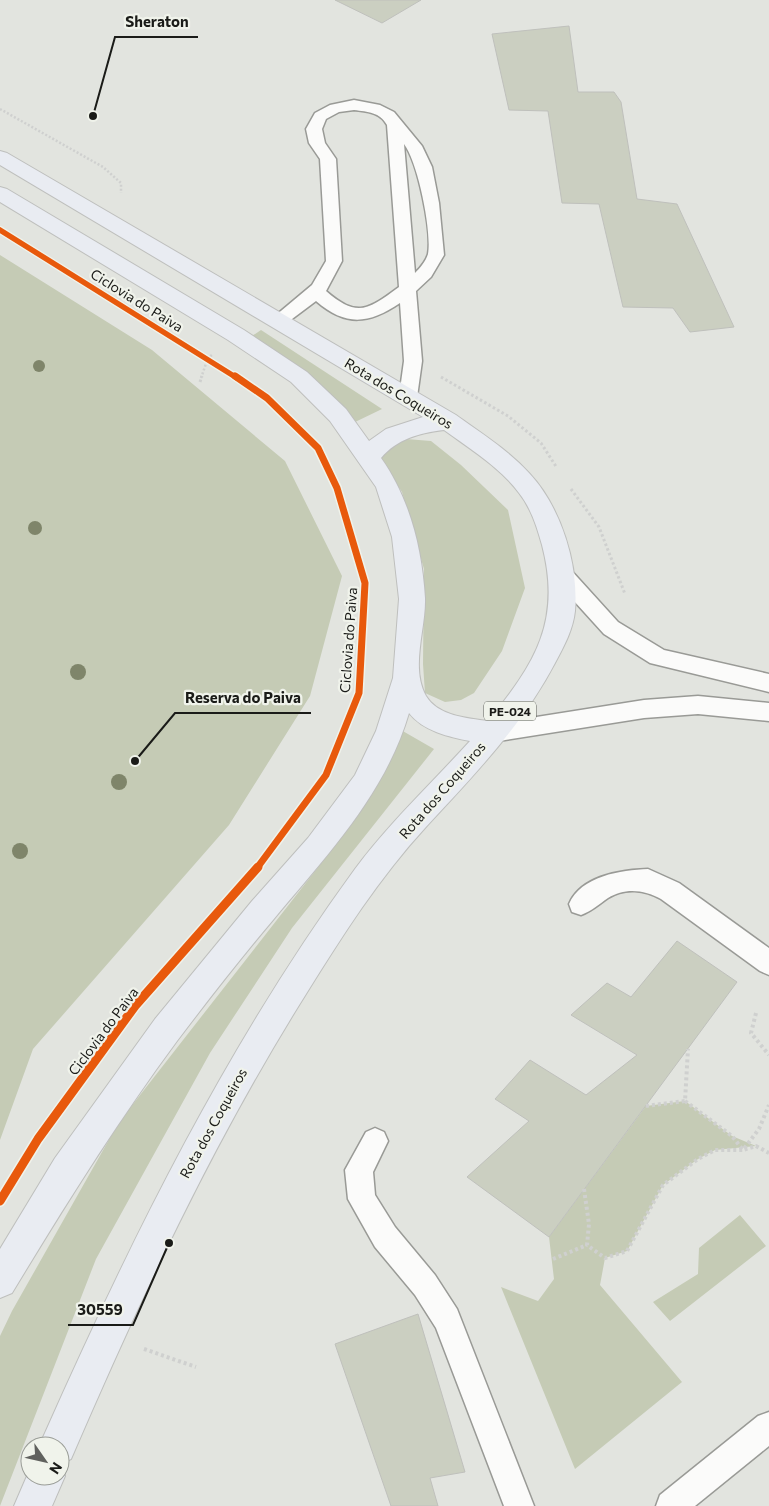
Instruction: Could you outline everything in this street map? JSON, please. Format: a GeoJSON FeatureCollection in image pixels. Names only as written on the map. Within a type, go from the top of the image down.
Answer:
{"type":"FeatureCollection","features":[{"type":"Feature","properties":{"kind":"main road","name":"Rota dos Coqueiros"},"geometry":{"type":"LineString","coordinates":[[0,157],[448,421],[502,461],[528,488],[548,524],[562,574],[560,626],[538,671],[518,702],[368,875],[283,999],[198,1146],[105,1336],[62,1436]]}},
{"type":"Feature","properties":{"kind":"main road"},"geometry":{"type":"LineString","coordinates":[[0,193],[236,335],[299,377],[338,415],[387,485],[404,538],[412,599],[406,678],[390,730],[365,783],[318,847],[262,911],[166,1030],[67,1170],[0,1281]]}},
{"type":"Feature","properties":{"kind":"main road"},"geometry":{"type":"LineString","coordinates":[[369,457],[384,441],[398,431],[414,425],[448,421]]}},
{"type":"Feature","properties":{"kind":"main road"},"geometry":{"type":"LineString","coordinates":[[406,678],[418,705],[435,719],[459,727],[492,733]]}},
{"type":"Feature","properties":{"kind":"main road"},"geometry":{"type":"LineString","coordinates":[[33,1506],[42,1486]]}},
{"type":"Feature","properties":{"kind":"lane"},"geometry":{"type":"LineString","coordinates":[[278,321],[317,292],[329,276],[334,261],[328,159],[317,143],[314,129],[320,116],[335,108],[354,105],[375,108],[389,115],[394,126],[413,361],[408,397]]}},
{"type":"Feature","properties":{"kind":"lane"},"geometry":{"type":"LineString","coordinates":[[317,292],[343,312],[358,315],[372,312],[427,272],[436,256],[427,172],[419,153],[409,138],[394,126]]}},
{"type":"Feature","properties":{"kind":"lane"},"geometry":{"type":"LineString","coordinates":[[562,574],[610,628],[658,657],[769,683]]}},
{"type":"Feature","properties":{"kind":"lane"},"geometry":{"type":"LineString","coordinates":[[492,733],[644,709],[698,705],[769,712]]}},
{"type":"Feature","properties":{"kind":"lane"},"geometry":{"type":"LineString","coordinates":[[581,904],[601,889],[624,881],[648,880],[670,891],[769,963]]}},
{"type":"Feature","properties":{"kind":"lane"},"geometry":{"type":"LineString","coordinates":[[374,1141],[359,1170],[362,1199],[385,1237],[425,1285],[447,1319],[519,1506]]}},
{"type":"Feature","properties":{"kind":"lane"},"geometry":{"type":"LineString","coordinates":[[671,1506],[769,1427]]}},
{"type":"Feature","properties":{"kind":"path"},"geometry":{"type":"LineString","coordinates":[[200,353],[216,363]]}},
{"type":"Feature","properties":{"kind":"path"},"geometry":{"type":"LineString","coordinates":[[756,1013],[751,1033],[769,1055]]}},
{"type":"Feature","properties":{"kind":"path"},"geometry":{"type":"LineString","coordinates":[[685,1101],[688,1049]]}},
{"type":"Feature","properties":{"kind":"path"},"geometry":{"type":"LineString","coordinates":[[646,1106],[685,1101],[732,1136],[743,1150]]}},
{"type":"Feature","properties":{"kind":"path"},"geometry":{"type":"LineString","coordinates":[[743,1150],[759,1129],[769,1105]]}},
{"type":"Feature","properties":{"kind":"path"},"geometry":{"type":"LineString","coordinates":[[587,1245],[605,1258],[627,1250],[663,1185],[698,1159],[715,1150],[743,1150],[756,1146],[769,1153]]}},
{"type":"Feature","properties":{"kind":"path"},"geometry":{"type":"LineString","coordinates":[[584,1189],[589,1224],[587,1245]]}},
{"type":"Feature","properties":{"kind":"path"},"geometry":{"type":"LineString","coordinates":[[553,1259],[587,1245]]}},
{"type":"Feature","properties":{"kind":"path"},"geometry":{"type":"LineString","coordinates":[[105,1336],[196,1367]]}},
{"type":"Feature","properties":{"kind":"green space"},"geometry":{"type":"Polygon","coordinates":[[[0,255],[152,350],[285,461],[342,576],[310,696],[229,825],[33,1049],[0,1140],[0,255]]]}},
{"type":"Feature","properties":{"kind":"green space"},"geometry":{"type":"Polygon","coordinates":[[[261,330],[382,409],[351,424],[252,336],[261,330]]]}},
{"type":"Feature","properties":{"kind":"green space"},"geometry":{"type":"Polygon","coordinates":[[[406,439],[431,441],[461,465],[508,510],[525,588],[502,651],[474,693],[461,700],[445,702],[425,693],[423,664],[424,569],[402,492],[374,452],[406,439]]]}},
{"type":"Feature","properties":{"kind":"green space"},"geometry":{"type":"Polygon","coordinates":[[[401,730],[434,749],[292,928],[210,1053],[96,1259],[27,1436],[20,1436],[20,1455],[0,1506],[0,1336],[12,1311],[119,1122],[319,866],[369,797],[401,730]]]}},
{"type":"Feature","properties":{"kind":"green space"},"geometry":{"type":"Polygon","coordinates":[[[685,1101],[732,1136],[756,1146],[715,1150],[698,1159],[663,1185],[627,1251],[605,1258],[600,1285],[682,1382],[575,1469],[501,1287],[538,1301],[554,1279],[549,1237],[646,1106],[685,1101]]]}},
{"type":"Feature","properties":{"kind":"green space"},"geometry":{"type":"Polygon","coordinates":[[[740,1215],[766,1246],[670,1321],[653,1302],[698,1274],[699,1248],[740,1215]]]}},
{"type":"Feature","properties":{"kind":"building"},"geometry":{"type":"Polygon","coordinates":[[[335,0],[421,0],[382,23],[335,0]]]}},
{"type":"Feature","properties":{"kind":"building"},"geometry":{"type":"Polygon","coordinates":[[[569,26],[578,92],[614,92],[621,102],[637,199],[677,204],[734,327],[690,332],[673,308],[623,307],[599,204],[562,203],[548,111],[509,110],[492,34],[569,26]]]}},
{"type":"Feature","properties":{"kind":"building"},"geometry":{"type":"Polygon","coordinates":[[[677,941],[737,982],[549,1237],[467,1177],[529,1121],[495,1099],[530,1060],[586,1095],[637,1055],[571,1015],[607,983],[631,997],[677,941]]]}},
{"type":"Feature","properties":{"kind":"building"},"geometry":{"type":"Polygon","coordinates":[[[418,1314],[465,1472],[430,1478],[438,1506],[391,1506],[335,1344],[418,1314]]]}},
{"type":"Feature","properties":{"kind":"cycle path","name":"Ciclovia do Paiva"},"geometry":{"type":"LineString","coordinates":[[0,230],[208,358],[267,398],[318,448],[337,488],[365,583],[359,693],[326,775],[249,879],[135,1006],[38,1139],[0,1201]]}},
{"type":"Feature","properties":{"kind":"place","name":"Sheraton"},"geometry":{"type":"Point","coordinates":[93,116]}},
{"type":"Feature","properties":{"kind":"place","name":"Reserva do Paiva"},"geometry":{"type":"Point","coordinates":[135,761]}},
{"type":"Feature","properties":{"kind":"place","name":"30559"},"geometry":{"type":"Point","coordinates":[169,1243]}}]}
